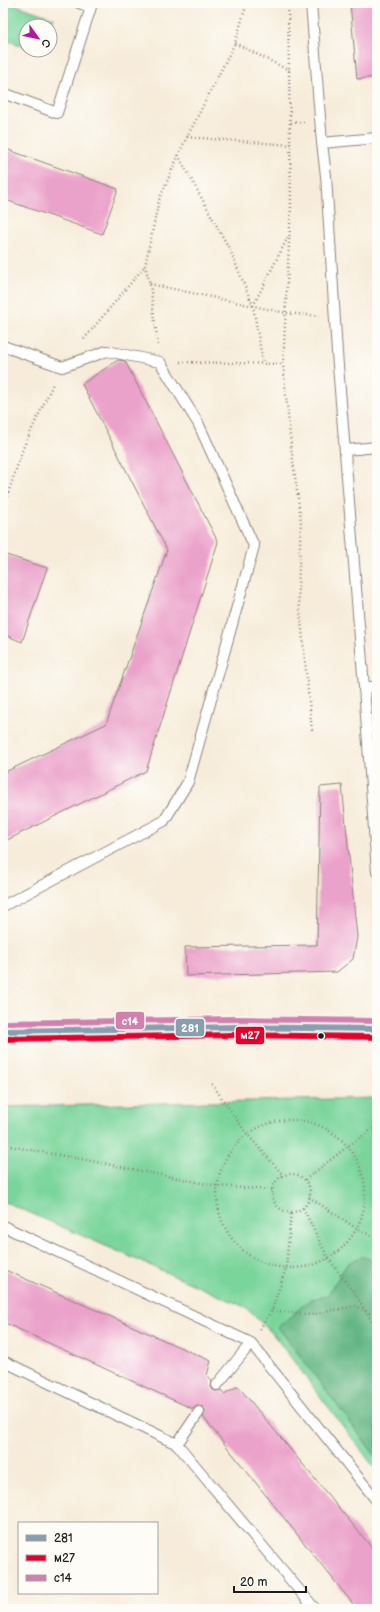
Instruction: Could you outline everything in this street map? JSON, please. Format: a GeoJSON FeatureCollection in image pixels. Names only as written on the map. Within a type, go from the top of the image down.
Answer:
{"type":"FeatureCollection","features":[{"type":"Feature","properties":{"kind":"street"},"geometry":{"type":"LineString","coordinates":[[3,1031],[235,1027],[377,1029]]}},
{"type":"Feature","properties":{"kind":"lane"},"geometry":{"type":"LineString","coordinates":[[3,93],[57,113],[91,7],[79,3]]}},
{"type":"Feature","properties":{"kind":"lane"},"geometry":{"type":"LineString","coordinates":[[311,3],[326,176],[335,318],[377,872]]}},
{"type":"Feature","properties":{"kind":"lane"},"geometry":{"type":"LineString","coordinates":[[322,143],[377,138]]}},
{"type":"Feature","properties":{"kind":"lane"},"geometry":{"type":"LineString","coordinates":[[3,346],[62,366],[108,351],[160,362],[198,423],[254,546],[188,782],[164,821],[3,906]]}},
{"type":"Feature","properties":{"kind":"lane"},"geometry":{"type":"LineString","coordinates":[[346,450],[377,447]]}},
{"type":"Feature","properties":{"kind":"lane"},"geometry":{"type":"LineString","coordinates":[[364,687],[377,686]]}},
{"type":"Feature","properties":{"kind":"lane"},"geometry":{"type":"LineString","coordinates":[[3,1226],[251,1343],[377,1501]]}},
{"type":"Feature","properties":{"kind":"lane"},"geometry":{"type":"LineString","coordinates":[[217,1385],[251,1343]]}},
{"type":"Feature","properties":{"kind":"lane"},"geometry":{"type":"LineString","coordinates":[[3,1361],[177,1444],[315,1609]]}},
{"type":"Feature","properties":{"kind":"lane"},"geometry":{"type":"LineString","coordinates":[[177,1444],[199,1412]]}},
{"type":"Feature","properties":{"kind":"path"},"geometry":{"type":"LineString","coordinates":[[247,3],[235,43],[178,155],[159,200],[145,266],[150,284],[160,362],[283,364]]}},
{"type":"Feature","properties":{"kind":"path"},"geometry":{"type":"LineString","coordinates":[[288,3],[291,145],[290,234],[283,364],[291,446],[301,521],[298,590],[312,731]]}},
{"type":"Feature","properties":{"kind":"path"},"geometry":{"type":"LineString","coordinates":[[235,43],[290,71]]}},
{"type":"Feature","properties":{"kind":"path"},"geometry":{"type":"LineString","coordinates":[[187,137],[291,145]]}},
{"type":"Feature","properties":{"kind":"path"},"geometry":{"type":"LineString","coordinates":[[178,155],[230,250],[253,306],[263,363]]}},
{"type":"Feature","properties":{"kind":"path"},"geometry":{"type":"LineString","coordinates":[[253,306],[290,234]]}},
{"type":"Feature","properties":{"kind":"path"},"geometry":{"type":"LineString","coordinates":[[150,284],[286,313],[335,318]]}},
{"type":"Feature","properties":{"kind":"path"},"geometry":{"type":"LineString","coordinates":[[212,1084],[247,1134],[282,1176]]}},
{"type":"Feature","properties":{"kind":"path"},"geometry":{"type":"LineString","coordinates":[[289,1120],[311,1122],[331,1131],[348,1146],[357,1161],[363,1177],[363,1212],[349,1240],[340,1250],[315,1264],[286,1268],[266,1264],[249,1255],[234,1241],[224,1225],[218,1206],[217,1186],[222,1166],[233,1148],[247,1134],[267,1124],[289,1120]]}},
{"type":"Feature","properties":{"kind":"path"},"geometry":{"type":"LineString","coordinates":[[305,1180],[348,1146],[377,1126]]}},
{"type":"Feature","properties":{"kind":"path"},"geometry":{"type":"LineString","coordinates":[[3,1146],[76,1158],[217,1186],[272,1190]]}},
{"type":"Feature","properties":{"kind":"path"},"geometry":{"type":"LineString","coordinates":[[295,1174],[305,1180],[309,1185],[309,1198],[307,1204],[297,1211],[290,1212],[279,1208],[274,1203],[272,1190],[277,1179],[282,1176],[295,1174]]}},
{"type":"Feature","properties":{"kind":"path"},"geometry":{"type":"LineString","coordinates":[[309,1198],[356,1228],[377,1239]]}},
{"type":"Feature","properties":{"kind":"path"},"geometry":{"type":"LineString","coordinates":[[302,1208],[328,1258],[358,1298],[377,1330]]}},
{"type":"Feature","properties":{"kind":"path"},"geometry":{"type":"LineString","coordinates":[[251,1343],[272,1310],[286,1268],[290,1212]]}},
{"type":"Feature","properties":{"kind":"path"},"geometry":{"type":"LineString","coordinates":[[272,1310],[310,1315],[354,1306],[377,1317]]}},
{"type":"Feature","properties":{"kind":"green space"},"geometry":{"type":"Polygon","coordinates":[[[3,3],[10,3],[54,18],[18,18],[18,44],[3,39],[3,3]]]}},
{"type":"Feature","properties":{"kind":"green space"},"geometry":{"type":"Polygon","coordinates":[[[377,1098],[377,1471],[273,1334],[245,1307],[3,1201],[3,1107],[377,1098]]]}},
{"type":"Feature","properties":{"kind":"green space"},"geometry":{"type":"Polygon","coordinates":[[[362,1256],[377,1262],[377,1458],[278,1327],[311,1299],[327,1296],[347,1264],[362,1256]]]}},
{"type":"Feature","properties":{"kind":"building"},"geometry":{"type":"Polygon","coordinates":[[[350,3],[377,3],[377,77],[357,79],[350,3]]]}},
{"type":"Feature","properties":{"kind":"building"},"geometry":{"type":"Polygon","coordinates":[[[3,148],[118,189],[102,234],[3,199],[3,148]]]}},
{"type":"Feature","properties":{"kind":"building"},"geometry":{"type":"Polygon","coordinates":[[[118,360],[125,361],[218,542],[146,771],[3,842],[3,773],[106,724],[167,550],[82,384],[118,360]]]}},
{"type":"Feature","properties":{"kind":"building"},"geometry":{"type":"Polygon","coordinates":[[[3,554],[47,568],[22,642],[3,634],[3,554]]]}},
{"type":"Feature","properties":{"kind":"building"},"geometry":{"type":"Polygon","coordinates":[[[342,785],[357,937],[353,959],[337,972],[186,976],[185,947],[317,945],[320,787],[342,785]]]}},
{"type":"Feature","properties":{"kind":"building"},"geometry":{"type":"Polygon","coordinates":[[[3,1269],[211,1361],[207,1375],[212,1381],[211,1387],[213,1390],[221,1390],[224,1394],[238,1386],[377,1554],[377,1609],[357,1609],[203,1417],[205,1412],[203,1407],[197,1406],[193,1409],[3,1322],[3,1269]]]}},
{"type":"Feature","properties":{"kind":"transit line","name":"с14"},"geometry":{"type":"LineString","coordinates":[[3,1023],[235,1019],[377,1021]]}},
{"type":"Feature","properties":{"kind":"transit line","name":"281"},"geometry":{"type":"LineString","coordinates":[[3,1031],[235,1027],[377,1029]]}},
{"type":"Feature","properties":{"kind":"transit line","name":"м27"},"geometry":{"type":"LineString","coordinates":[[3,1039],[235,1035],[377,1037]]}}]}
